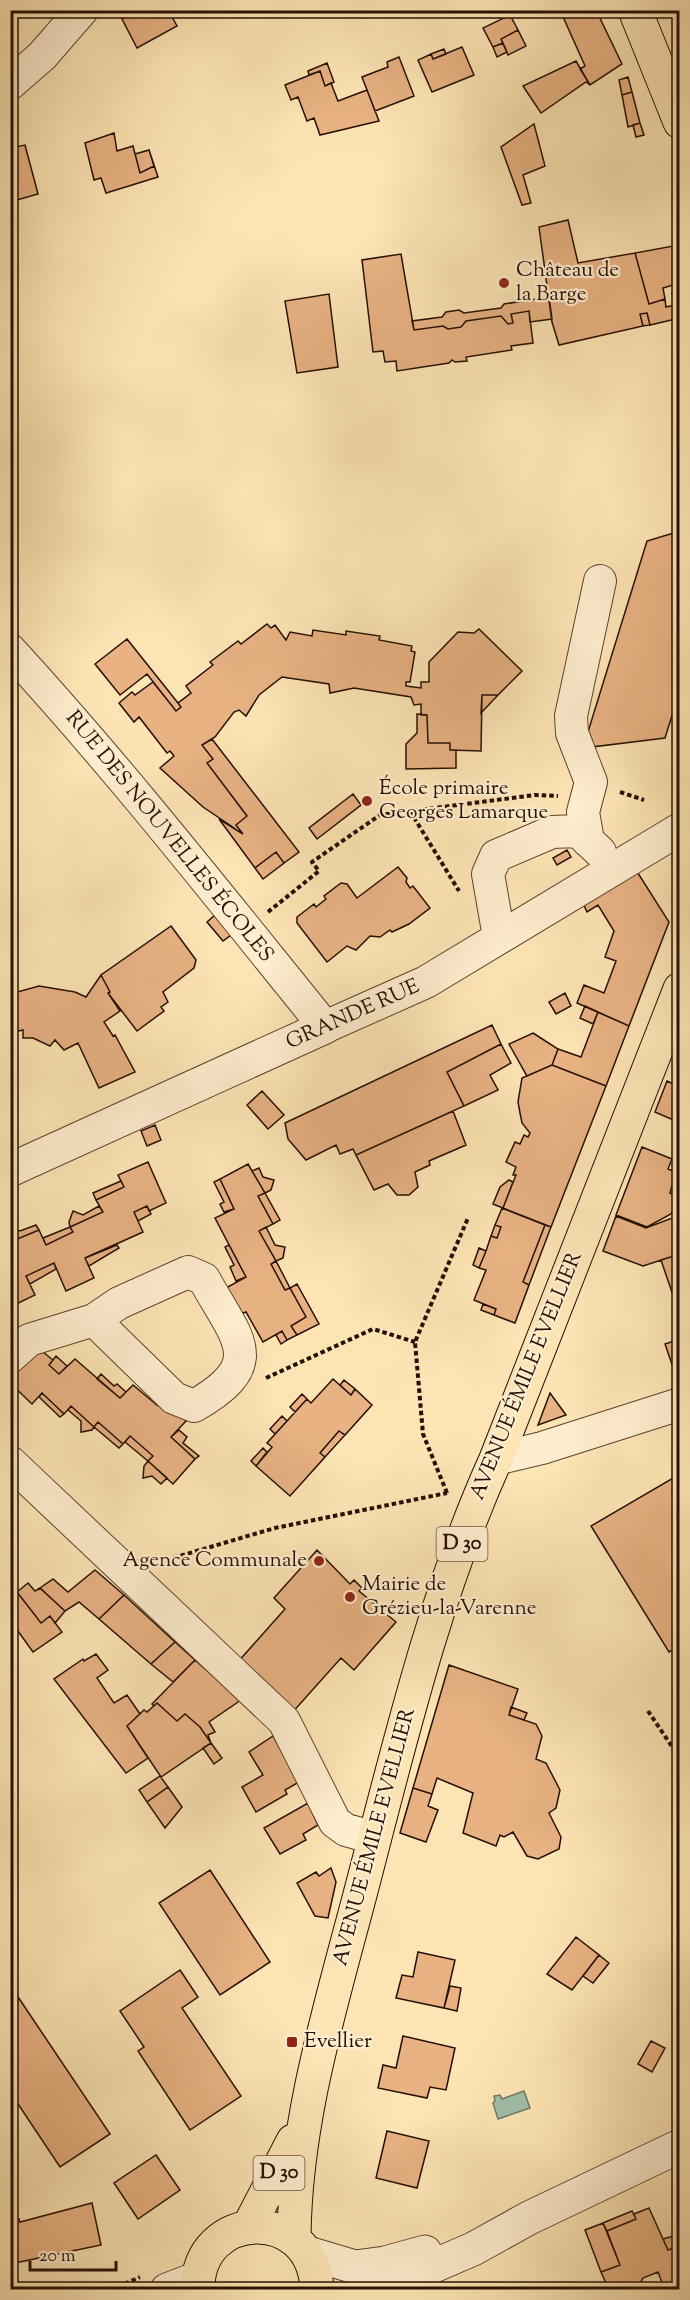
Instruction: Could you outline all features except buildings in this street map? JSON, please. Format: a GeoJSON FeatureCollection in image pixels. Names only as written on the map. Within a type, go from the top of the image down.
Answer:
{"type":"FeatureCollection","features":[{"type":"Feature","properties":{"kind":"main road"},"geometry":{"type":"LineString","coordinates":[[635,10],[680,122]]}},
{"type":"Feature","properties":{"kind":"main road","name":"AVENUE ÉMILE EVELLIER"},"geometry":{"type":"LineString","coordinates":[[317,2289],[316,2272],[301,2246],[295,2203],[304,2118],[461,1500],[496,1459],[680,989]]}},
{"type":"Feature","properties":{"kind":"main road","name":"AVENUE ÉMILE EVELLIER"},"geometry":{"type":"LineString","coordinates":[[249,2226],[304,2118]]}},
{"type":"Feature","properties":{"kind":"main road"},"geometry":{"type":"LineString","coordinates":[[198,2284],[206,2254],[225,2235],[249,2226],[273,2227],[301,2246]]}},
{"type":"Feature","properties":{"kind":"street"},"geometry":{"type":"LineString","coordinates":[[10,84],[42,56],[82,10]]}},
{"type":"Feature","properties":{"kind":"street"},"geometry":{"type":"LineString","coordinates":[[600,582],[571,716],[572,733],[591,782],[585,826],[615,868]]}},
{"type":"Feature","properties":{"kind":"street","name":"RUE DES NOUVELLES ÉCOLES"},"geometry":{"type":"LineString","coordinates":[[10,650],[71,717],[325,1027]]}},
{"type":"Feature","properties":{"kind":"street"},"geometry":{"type":"LineString","coordinates":[[499,937],[488,874],[496,856],[552,832],[578,831],[585,826]]}},
{"type":"Feature","properties":{"kind":"street","name":"GRANDE RUE"},"geometry":{"type":"LineString","coordinates":[[10,1170],[426,982],[680,829]]}},
{"type":"Feature","properties":{"kind":"street"},"geometry":{"type":"LineString","coordinates":[[10,1357],[29,1340],[94,1320],[119,1302],[188,1272],[204,1279],[241,1347],[242,1361],[230,1379],[213,1395],[194,1406],[174,1398],[94,1320]]}},
{"type":"Feature","properties":{"kind":"street"},"geometry":{"type":"LineString","coordinates":[[496,1459],[556,1444],[680,1404]]}},
{"type":"Feature","properties":{"kind":"street"},"geometry":{"type":"LineString","coordinates":[[10,1462],[150,1597],[284,1721],[334,1822],[346,1830],[375,1838]]}},
{"type":"Feature","properties":{"kind":"street"},"geometry":{"type":"LineString","coordinates":[[378,2289],[473,2249],[529,2218],[680,2146]]}},
{"type":"Feature","properties":{"kind":"street"},"geometry":{"type":"LineString","coordinates":[[301,2246],[355,2267],[385,2263],[416,2255],[457,2238],[529,2218]]}},
{"type":"Feature","properties":{"kind":"street"},"geometry":{"type":"LineString","coordinates":[[167,2289],[198,2284]]}},
{"type":"Feature","properties":{"kind":"path"},"geometry":{"type":"LineString","coordinates":[[617,791],[644,800]]}},
{"type":"Feature","properties":{"kind":"path"},"geometry":{"type":"LineString","coordinates":[[246,929],[319,872],[312,862],[380,815],[535,795],[574,797],[585,826]]}},
{"type":"Feature","properties":{"kind":"path"},"geometry":{"type":"LineString","coordinates":[[410,811],[459,892]]}},
{"type":"Feature","properties":{"kind":"path"},"geometry":{"type":"LineString","coordinates":[[125,1572],[275,1528],[461,1500],[423,1434],[415,1342],[468,1218]]}},
{"type":"Feature","properties":{"kind":"path"},"geometry":{"type":"LineString","coordinates":[[242,1361],[267,1378],[373,1329],[415,1342]]}},
{"type":"Feature","properties":{"kind":"path"},"geometry":{"type":"LineString","coordinates":[[648,1710],[673,1748],[680,1744]]}},
{"type":"Feature","properties":{"kind":"shaded area"},"geometry":{"type":"Polygon","coordinates":[[[524,2091],[530,2108],[498,2119],[493,2103],[494,2096],[500,2095],[502,2099],[524,2091]]]}},
{"type":"Feature","properties":{"kind":"place","name":"Château de la Barge"},"geometry":{"type":"Point","coordinates":[504,283]}},
{"type":"Feature","properties":{"kind":"place","name":"École primaire Georges Lamarque"},"geometry":{"type":"Point","coordinates":[367,801]}},
{"type":"Feature","properties":{"kind":"place","name":"Agence Communale"},"geometry":{"type":"Point","coordinates":[319,1561]}},
{"type":"Feature","properties":{"kind":"place","name":"Mairie de Grézieu-la-Varenne"},"geometry":{"type":"Point","coordinates":[350,1597]}},
{"type":"Feature","properties":{"kind":"place","name":"Evellier"},"geometry":{"type":"Point","coordinates":[292,2042]}}]}
